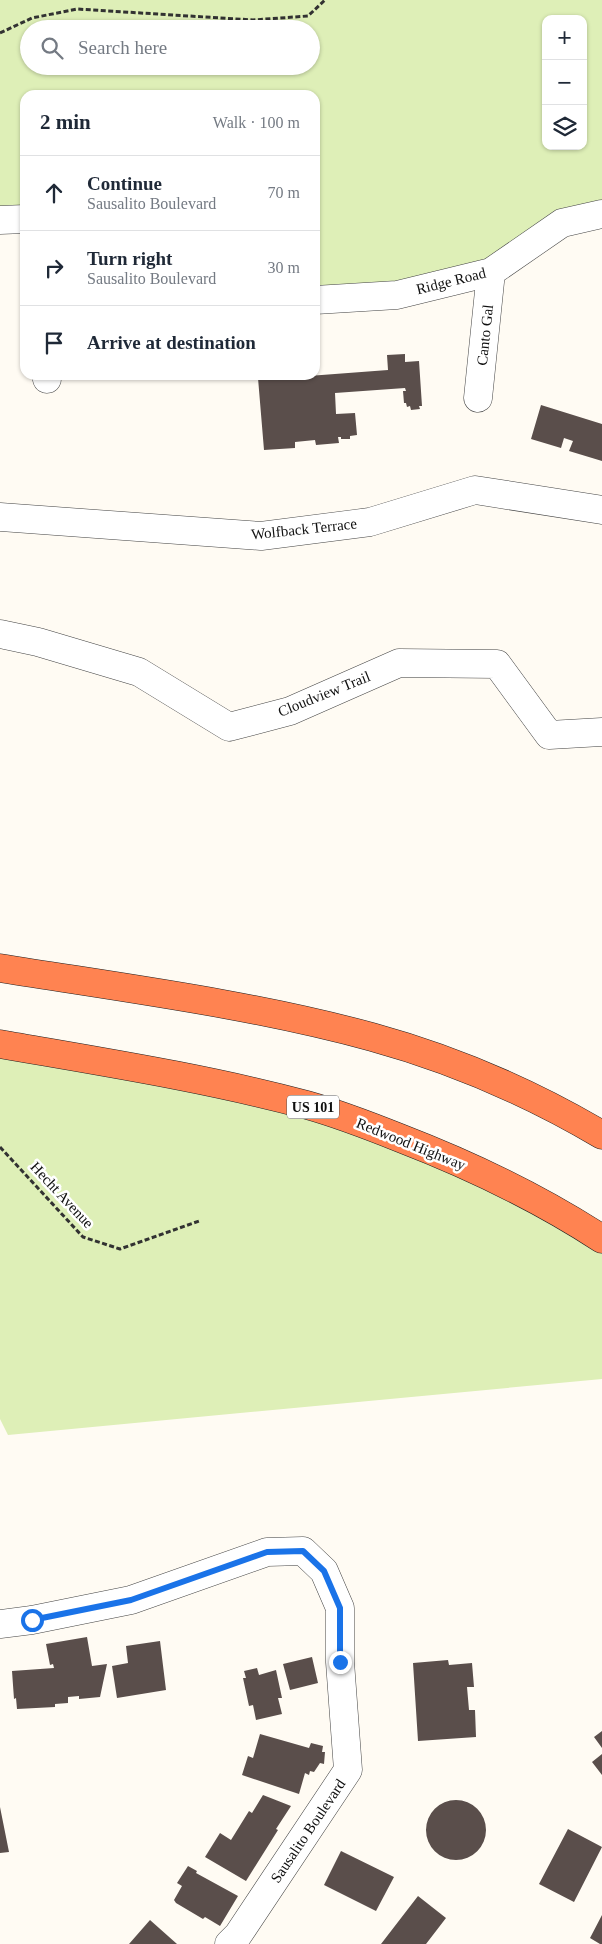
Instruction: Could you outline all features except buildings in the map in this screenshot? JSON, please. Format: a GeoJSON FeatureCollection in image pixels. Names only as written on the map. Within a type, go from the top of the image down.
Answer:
{"type":"FeatureCollection","features":[{"type":"Feature","properties":{"kind":"highway"},"geometry":{"type":"LineString","coordinates":[[0,968],[196,1000],[315,1022],[374,1038],[431,1056],[487,1078],[542,1103],[602,1135]]}},
{"type":"Feature","properties":{"kind":"highway","name":"Redwood Highway"},"geometry":{"type":"LineString","coordinates":[[0,1044],[193,1078],[310,1106],[368,1125],[478,1171],[532,1198],[602,1239]]}},
{"type":"Feature","properties":{"kind":"street","name":"Ridge Road"},"geometry":{"type":"LineString","coordinates":[[320,300],[397,295],[491,272],[562,223],[602,214]]}},
{"type":"Feature","properties":{"kind":"street"},"geometry":{"type":"LineString","coordinates":[[0,220],[20,219]]}},
{"type":"Feature","properties":{"kind":"street","name":"Canto Gal"},"geometry":{"type":"LineString","coordinates":[[478,398],[491,272]]}},
{"type":"Feature","properties":{"kind":"street","name":"Wolfback Terrace"},"geometry":{"type":"LineString","coordinates":[[0,517],[261,536],[370,522],[475,490],[602,510]]}},
{"type":"Feature","properties":{"kind":"street","name":"Cloudview Trail"},"geometry":{"type":"LineString","coordinates":[[0,634],[38,642],[139,672],[229,727],[290,711],[400,663],[497,664],[549,735],[602,732]]}},
{"type":"Feature","properties":{"kind":"street","name":"Sausalito Boulevard"},"geometry":{"type":"LineString","coordinates":[[0,1624],[32,1620],[131,1600],[267,1552],[303,1551],[324,1571],[340,1608],[340,1662],[348,1770],[238,1935],[229,1944]]}},
{"type":"Feature","properties":{"kind":"path"},"geometry":{"type":"LineString","coordinates":[[28,20],[77,9],[253,20],[308,16],[325,0]]}},
{"type":"Feature","properties":{"kind":"path"},"geometry":{"type":"LineString","coordinates":[[0,33],[20,24]]}},
{"type":"Feature","properties":{"kind":"path","name":"Hecht Avenue"},"geometry":{"type":"LineString","coordinates":[[0,1147],[83,1237],[120,1249],[199,1221]]}},
{"type":"Feature","properties":{"kind":"green space"},"geometry":{"type":"Polygon","coordinates":[[[0,0],[602,0],[602,214],[491,272],[320,299],[320,90],[20,90],[20,219],[0,220],[0,0]]]}},
{"type":"Feature","properties":{"kind":"green space"},"geometry":{"type":"Polygon","coordinates":[[[0,1044],[310,1106],[602,1239],[602,1379],[8,1435],[0,1419],[0,1044]]]}},
{"type":"Feature","properties":{"kind":"route"},"geometry":{"type":"LineString","coordinates":[[32,1620],[131,1600],[267,1552],[303,1551],[324,1571],[340,1608],[340,1662]]}}]}
